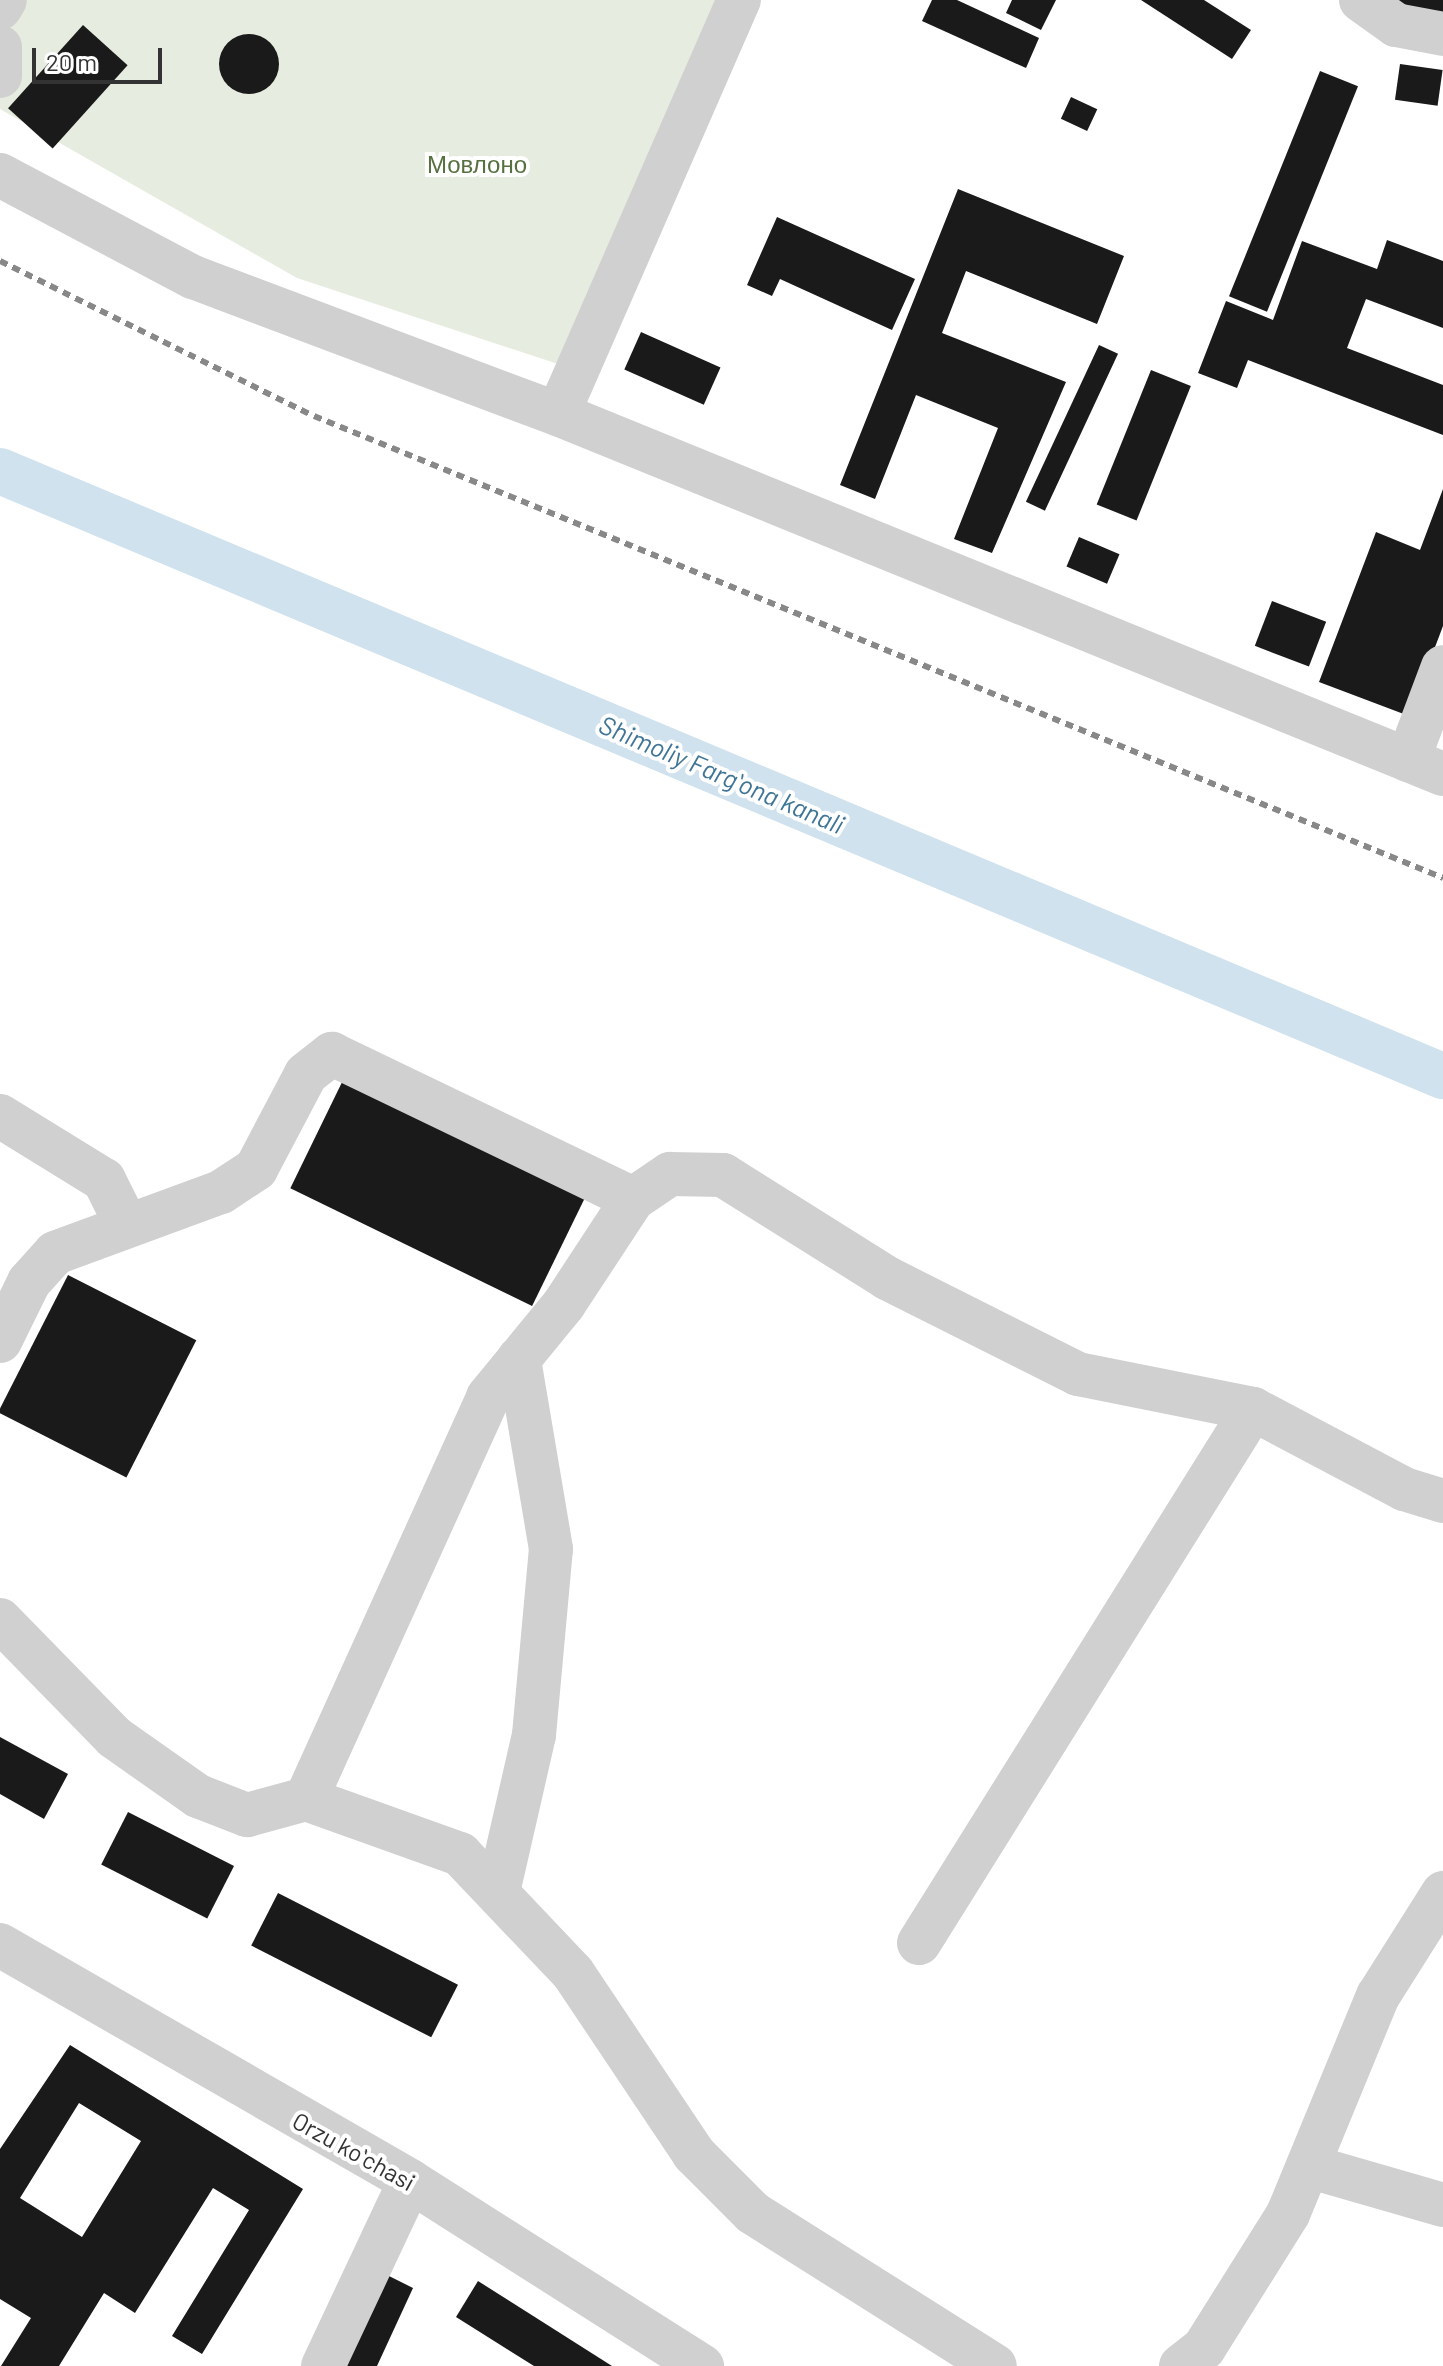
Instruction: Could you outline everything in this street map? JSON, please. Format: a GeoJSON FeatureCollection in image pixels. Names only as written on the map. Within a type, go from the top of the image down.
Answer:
{"type":"FeatureCollection","features":[{"type":"Feature","properties":{"kind":"street"},"geometry":{"type":"LineString","coordinates":[[0,8],[5,0]]}},
{"type":"Feature","properties":{"kind":"street"},"geometry":{"type":"LineString","coordinates":[[558,414],[739,0]]}},
{"type":"Feature","properties":{"kind":"street"},"geometry":{"type":"LineString","coordinates":[[1361,0],[1396,25],[1443,34]]}},
{"type":"Feature","properties":{"kind":"street"},"geometry":{"type":"LineString","coordinates":[[0,47],[0,76]]}},
{"type":"Feature","properties":{"kind":"street"},"geometry":{"type":"LineString","coordinates":[[0,175],[193,277],[558,414],[1425,767],[1443,667]]}},
{"type":"Feature","properties":{"kind":"street"},"geometry":{"type":"LineString","coordinates":[[0,1341],[9,1291],[55,1253],[241,1182],[269,1151],[306,1074],[332,1054],[633,1199]]}},
{"type":"Feature","properties":{"kind":"street"},"geometry":{"type":"LineString","coordinates":[[0,1116],[104,1180],[126,1224]]}},
{"type":"Feature","properties":{"kind":"street"},"geometry":{"type":"LineString","coordinates":[[306,1799],[488,1397],[519,1359],[633,1199],[670,1174],[723,1175],[887,1278],[1078,1374],[1253,1409],[1404,1489],[1443,1501]]}},
{"type":"Feature","properties":{"kind":"street"},"geometry":{"type":"LineString","coordinates":[[498,1892],[534,1735],[551,1549],[519,1359]]}},
{"type":"Feature","properties":{"kind":"street"},"geometry":{"type":"LineString","coordinates":[[919,1943],[1253,1409]]}},
{"type":"Feature","properties":{"kind":"street"},"geometry":{"type":"LineString","coordinates":[[0,1620],[114,1737],[198,1796],[247,1815],[306,1799],[460,1854],[573,1973],[694,2154],[753,2213],[995,2366]]}},
{"type":"Feature","properties":{"kind":"street"},"geometry":{"type":"LineString","coordinates":[[1181,2366],[1204,2348],[1288,2214],[1378,1996],[1443,1893]]}},
{"type":"Feature","properties":{"kind":"street","name":"Orzu koʻchasi"},"geometry":{"type":"LineString","coordinates":[[0,1945],[410,2181],[702,2366]]}},
{"type":"Feature","properties":{"kind":"street"},"geometry":{"type":"LineString","coordinates":[[1308,2166],[1443,2205]]}},
{"type":"Feature","properties":{"kind":"street"},"geometry":{"type":"LineString","coordinates":[[323,2366],[410,2181]]}},
{"type":"Feature","properties":{"kind":"green space","name":"Мовлоно"},"geometry":{"type":"Polygon","coordinates":[[[0,0],[731,0],[567,367],[297,278],[0,109],[0,0]]]}},
{"type":"Feature","properties":{"kind":"building"},"geometry":{"type":"Polygon","coordinates":[[[932,0],[957,0],[1039,38],[1026,68],[922,21],[932,0]]]}},
{"type":"Feature","properties":{"kind":"building"},"geometry":{"type":"Polygon","coordinates":[[[1012,0],[1056,0],[1041,30],[1006,13],[1012,0]]]}},
{"type":"Feature","properties":{"kind":"building"},"geometry":{"type":"Polygon","coordinates":[[[1141,0],[1204,0],[1251,30],[1232,59],[1141,0]]]}},
{"type":"Feature","properties":{"kind":"building"},"geometry":{"type":"Polygon","coordinates":[[[1380,0],[1443,0],[1443,20],[1380,0]]]}},
{"type":"Feature","properties":{"kind":"building"},"geometry":{"type":"Polygon","coordinates":[[[83,25],[128,65],[53,148],[8,108],[83,25]]]}},
{"type":"Feature","properties":{"kind":"building"},"geometry":{"type":"Polygon","coordinates":[[[249,34],[270,43],[279,64],[270,85],[249,94],[228,85],[219,64],[228,43],[249,34]]]}},
{"type":"Feature","properties":{"kind":"building"},"geometry":{"type":"Polygon","coordinates":[[[1400,64],[1443,70],[1438,106],[1395,100],[1400,64]]]}},
{"type":"Feature","properties":{"kind":"building"},"geometry":{"type":"Polygon","coordinates":[[[1320,71],[1358,86],[1267,312],[1229,296],[1320,71]]]}},
{"type":"Feature","properties":{"kind":"building"},"geometry":{"type":"Polygon","coordinates":[[[1071,97],[1097,109],[1087,131],[1061,119],[1071,97]]]}},
{"type":"Feature","properties":{"kind":"building"},"geometry":{"type":"Polygon","coordinates":[[[958,189],[1124,256],[1097,324],[966,271],[942,333],[1066,382],[992,553],[954,539],[998,428],[916,395],[875,499],[840,485],[958,189]]]}},
{"type":"Feature","properties":{"kind":"building"},"geometry":{"type":"Polygon","coordinates":[[[777,217],[915,279],[892,330],[780,279],[772,296],[747,285],[777,217]]]}},
{"type":"Feature","properties":{"kind":"building"},"geometry":{"type":"Polygon","coordinates":[[[1387,240],[1443,261],[1443,328],[1366,299],[1347,348],[1443,385],[1443,435],[1248,360],[1237,388],[1198,373],[1226,301],[1273,320],[1302,241],[1377,269],[1387,240]]]}},
{"type":"Feature","properties":{"kind":"building"},"geometry":{"type":"Polygon","coordinates":[[[641,332],[720,367],[704,405],[624,369],[641,332]]]}},
{"type":"Feature","properties":{"kind":"building"},"geometry":{"type":"Polygon","coordinates":[[[1099,345],[1118,354],[1045,511],[1026,502],[1099,345]]]}},
{"type":"Feature","properties":{"kind":"building"},"geometry":{"type":"Polygon","coordinates":[[[1151,370],[1191,386],[1137,521],[1097,504],[1151,370]]]}},
{"type":"Feature","properties":{"kind":"building"},"geometry":{"type":"Polygon","coordinates":[[[1443,489],[1443,626],[1409,716],[1319,682],[1376,532],[1420,550],[1443,489]]]}},
{"type":"Feature","properties":{"kind":"building"},"geometry":{"type":"Polygon","coordinates":[[[1079,537],[1120,554],[1107,584],[1066,566],[1079,537]]]}},
{"type":"Feature","properties":{"kind":"building"},"geometry":{"type":"Polygon","coordinates":[[[1272,601],[1326,622],[1309,667],[1255,646],[1272,601]]]}},
{"type":"Feature","properties":{"kind":"building"},"geometry":{"type":"Polygon","coordinates":[[[346,1074],[588,1192],[532,1306],[290,1188],[346,1074]]]}},
{"type":"Feature","properties":{"kind":"building"},"geometry":{"type":"Polygon","coordinates":[[[68,1275],[196,1340],[126,1478],[0,1413],[68,1275]]]}},
{"type":"Feature","properties":{"kind":"building"},"geometry":{"type":"Polygon","coordinates":[[[0,1737],[68,1774],[44,1819],[0,1794],[0,1737]]]}},
{"type":"Feature","properties":{"kind":"building"},"geometry":{"type":"Polygon","coordinates":[[[128,1812],[234,1866],[207,1919],[101,1865],[128,1812]]]}},
{"type":"Feature","properties":{"kind":"building"},"geometry":{"type":"Polygon","coordinates":[[[278,1893],[458,1985],[431,2037],[251,1946],[278,1893]]]}},
{"type":"Feature","properties":{"kind":"building"},"geometry":{"type":"Polygon","coordinates":[[[70,2045],[303,2189],[202,2354],[172,2336],[249,2210],[213,2188],[135,2313],[104,2293],[59,2366],[1,2366],[31,2318],[0,2299],[0,2149],[70,2045]],[[79,2103],[20,2198],[82,2237],[141,2141],[79,2103]]]}},
{"type":"Feature","properties":{"kind":"building"},"geometry":{"type":"Polygon","coordinates":[[[379,2271],[413,2288],[377,2366],[333,2366],[379,2271]]]}},
{"type":"Feature","properties":{"kind":"building"},"geometry":{"type":"Polygon","coordinates":[[[478,2281],[612,2366],[534,2366],[456,2317],[478,2281]]]}},
{"type":"Feature","properties":{"kind":"waterway","name":"Shimoliy Fargʻona kanali"},"geometry":{"type":"LineString","coordinates":[[0,471],[1443,1076]]}},
{"type":"Feature","properties":{"kind":"railway"},"geometry":{"type":"LineString","coordinates":[[0,261],[314,416],[1443,878]]}}]}
